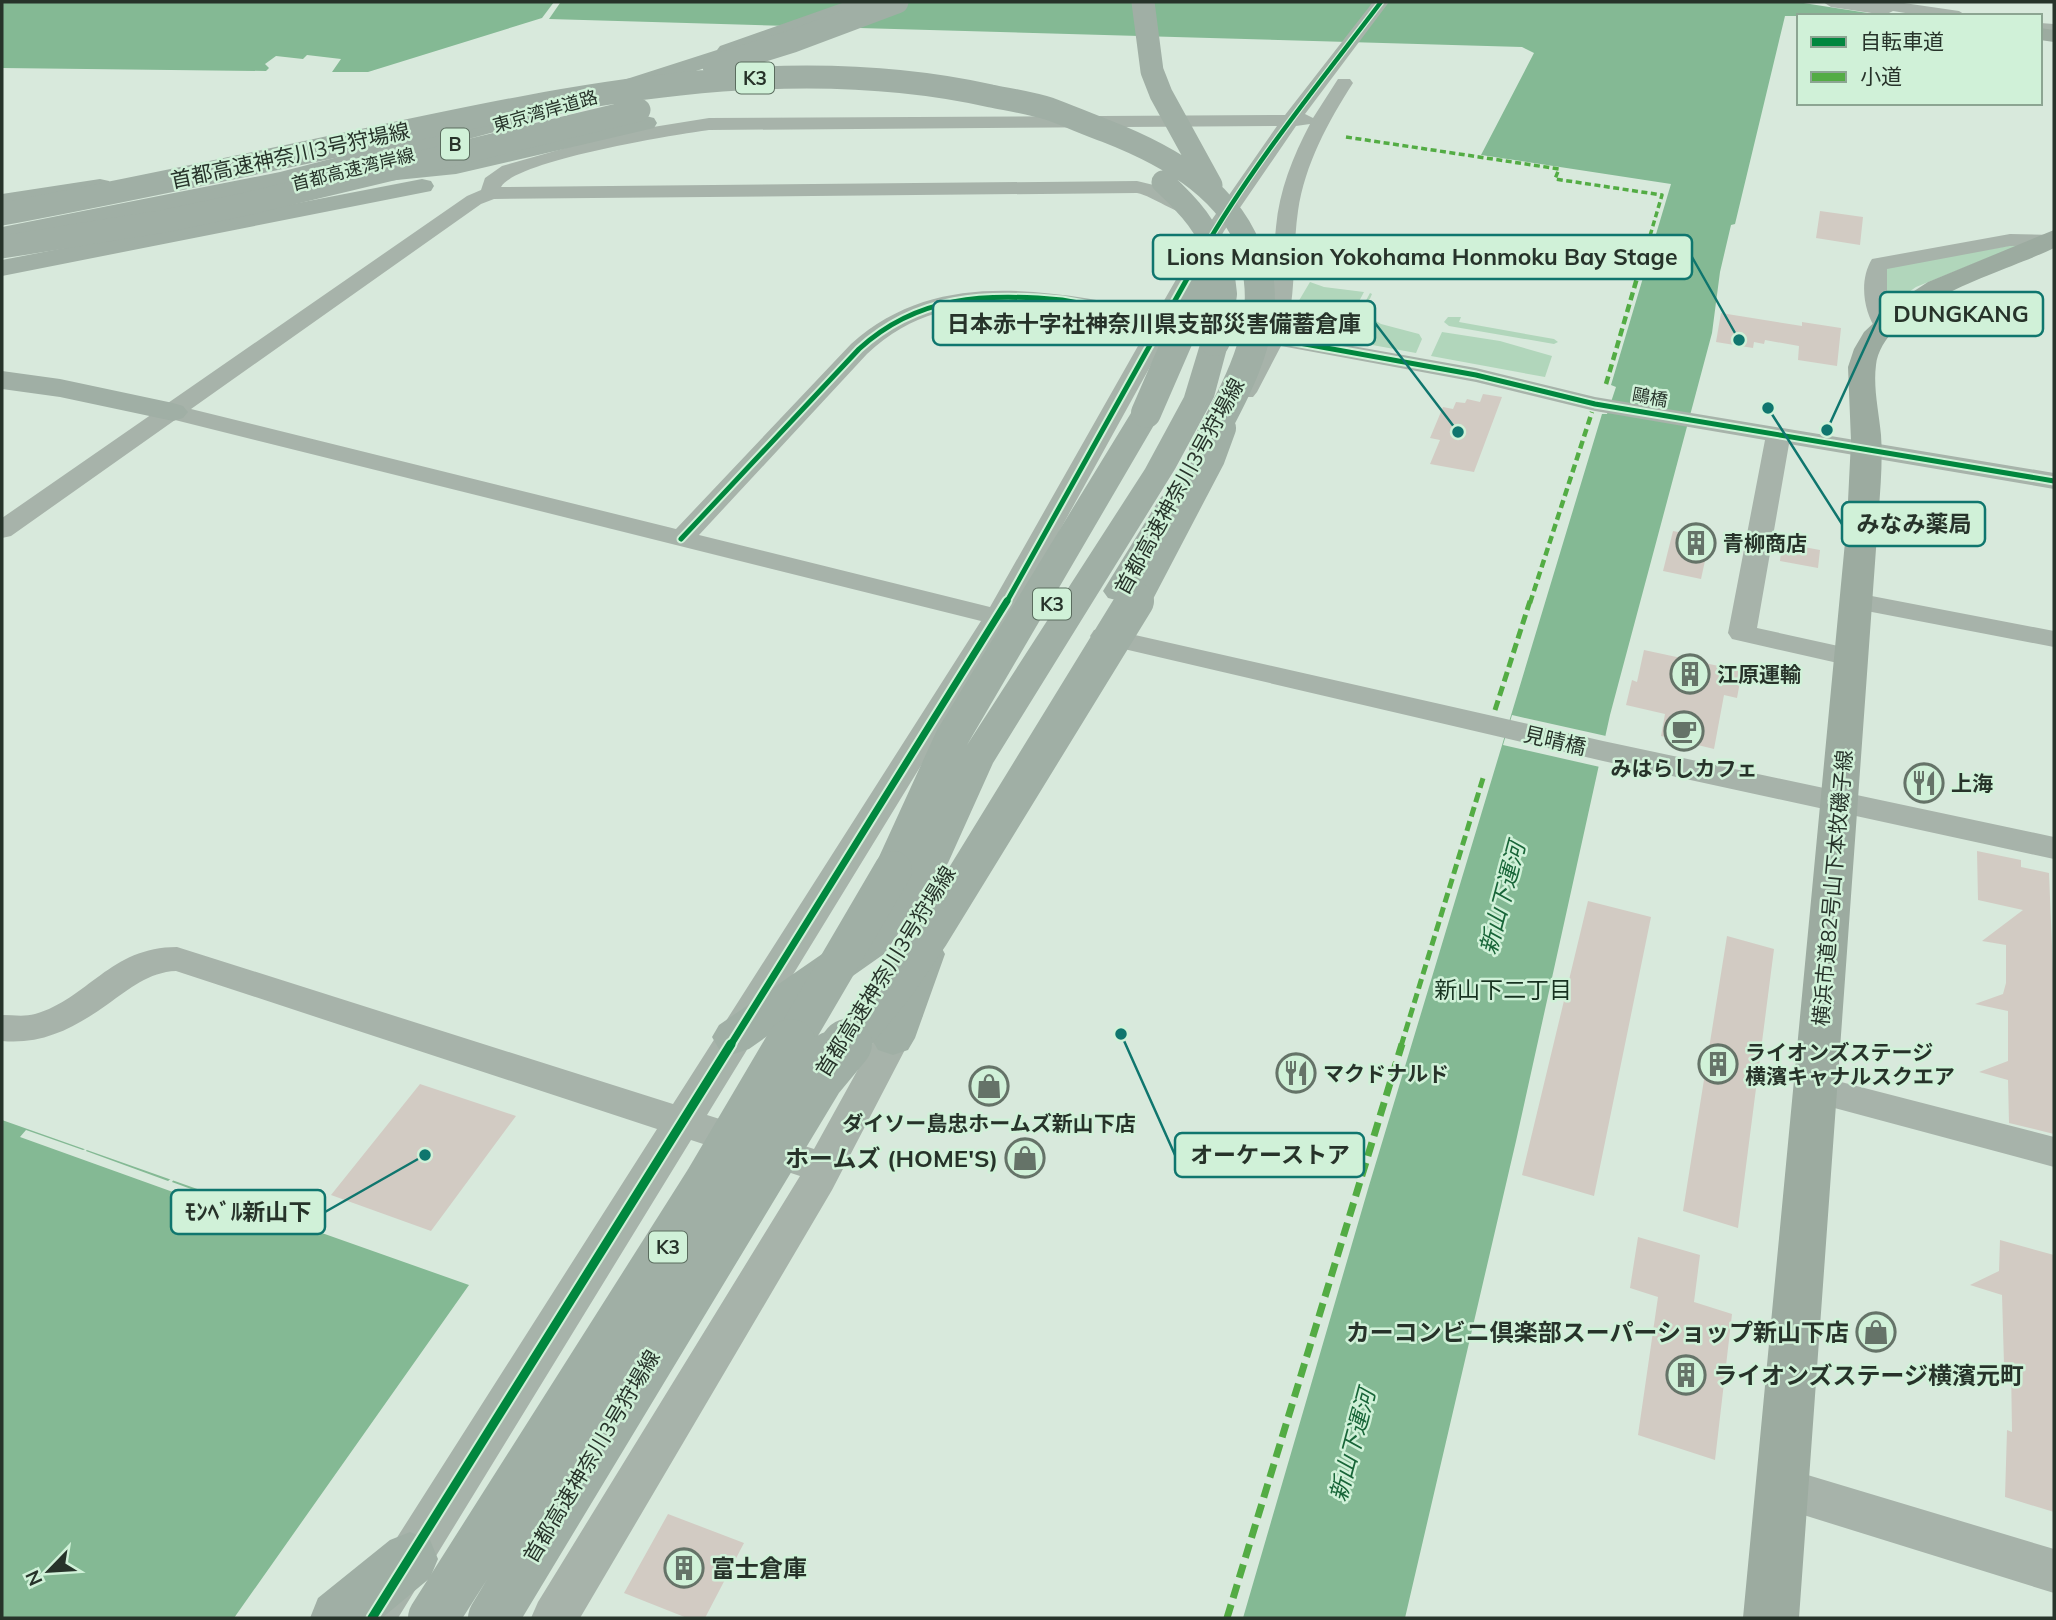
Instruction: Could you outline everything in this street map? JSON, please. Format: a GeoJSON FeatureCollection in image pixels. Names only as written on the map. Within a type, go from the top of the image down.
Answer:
{"type":"FeatureCollection","features":[{"type":"Feature","properties":{"kind":"highway","name":"東京湾岸道路"},"geometry":{"type":"LineString","coordinates":[[2,232],[265,178],[468,128],[681,65],[864,2]]}},
{"type":"Feature","properties":{"kind":"highway","name":"首都高速湾岸線"},"geometry":{"type":"LineString","coordinates":[[2,232],[259,181],[503,121],[696,63],[870,2]]}},
{"type":"Feature","properties":{"kind":"highway","name":"東京湾岸道路"},"geometry":{"type":"LineString","coordinates":[[2,232],[217,193],[462,134],[688,67],[875,2]]}},
{"type":"Feature","properties":{"kind":"highway","name":"首都高速湾岸線"},"geometry":{"type":"LineString","coordinates":[[2,246],[265,190],[443,147],[622,96],[834,26],[897,2]]}},
{"type":"Feature","properties":{"kind":"highway","name":"B"},"geometry":{"type":"LineString","coordinates":[[834,26],[913,2]]}},
{"type":"Feature","properties":{"kind":"highway","name":"K3"},"geometry":{"type":"LineString","coordinates":[[893,870],[955,730],[1146,413],[1185,329],[1201,278],[1207,245],[1199,203],[1140,91],[1132,50],[1130,2]]}},
{"type":"Feature","properties":{"kind":"highway","name":"K3"},"geometry":{"type":"LineString","coordinates":[[818,1079],[896,985],[930,935],[1141,592],[1210,458],[1231,399],[1238,324],[1237,277],[1230,233],[1219,200],[1161,94],[1152,71],[1143,2]]}},
{"type":"Feature","properties":{"kind":"highway","name":"首都高速神奈川3号狩場線"},"geometry":{"type":"LineString","coordinates":[[2,214],[207,174],[529,105],[608,92],[748,78],[881,80],[975,93],[1048,110],[1118,134],[1172,162],[1208,188],[1245,231],[1260,275],[1266,329],[1204,450],[1006,780],[818,1079],[493,1618]]}},
{"type":"Feature","properties":{"kind":"highway","name":"首都高速神奈川3号狩場線"},"geometry":{"type":"LineString","coordinates":[[2,246],[126,228],[246,204],[681,102],[799,91],[892,94],[956,102],[1031,120],[1102,146],[1157,177],[1194,212],[1215,246],[1222,280],[1219,326],[1214,341],[1139,472],[1074,568],[709,1182],[433,1618]]}},
{"type":"Feature","properties":{"kind":"highway"},"geometry":{"type":"LineString","coordinates":[[2,268],[272,214],[510,162],[646,123]]}},
{"type":"Feature","properties":{"kind":"highway"},"geometry":{"type":"LineString","coordinates":[[2,201],[167,179],[411,173],[510,162]]}},
{"type":"Feature","properties":{"kind":"highway","name":"K3"},"geometry":{"type":"LineString","coordinates":[[893,1038],[993,770],[1228,385],[1266,329]]}},
{"type":"Feature","properties":{"kind":"highway","name":"K3"},"geometry":{"type":"LineString","coordinates":[[734,1037],[869,943],[934,853],[974,763],[1160,469],[1199,397],[1214,341]]}},
{"type":"Feature","properties":{"kind":"highway"},"geometry":{"type":"LineString","coordinates":[[14,382],[173,412]]}},
{"type":"Feature","properties":{"kind":"highway"},"geometry":{"type":"LineString","coordinates":[[338,1618],[410,1559]]}},
{"type":"Feature","properties":{"kind":"main road","name":"横浜市道82号山下本牧磯子線"},"geometry":{"type":"LineString","coordinates":[[1771,1618],[1856,601],[1866,429],[1861,364],[1870,345],[1885,326],[1936,288],[2053,244]]}},
{"type":"Feature","properties":{"kind":"main road","name":"横浜市道82号山下本牧磯子線"},"geometry":{"type":"LineString","coordinates":[[1866,429],[1896,348],[1914,325],[1937,307],[2053,244]]}},
{"type":"Feature","properties":{"kind":"street"},"geometry":{"type":"LineString","coordinates":[[410,1559],[563,1616],[824,1168],[1104,636],[1261,364],[1266,329],[1278,316],[1289,210],[1297,177],[1320,119],[1381,2]]}},
{"type":"Feature","properties":{"kind":"street"},"geometry":{"type":"LineString","coordinates":[[372,1618],[998,617],[1223,218],[1294,116],[1399,2]]}},
{"type":"Feature","properties":{"kind":"street"},"geometry":{"type":"LineString","coordinates":[[1831,2],[1906,14]]}},
{"type":"Feature","properties":{"kind":"street"},"geometry":{"type":"LineString","coordinates":[[1866,2],[1946,14]]}},
{"type":"Feature","properties":{"kind":"street"},"geometry":{"type":"LineString","coordinates":[[646,123],[741,114],[1294,116],[1320,119]]}},
{"type":"Feature","properties":{"kind":"street"},"geometry":{"type":"LineString","coordinates":[[491,193],[492,182],[510,162],[622,138],[709,124],[1294,116]]}},
{"type":"Feature","properties":{"kind":"street"},"geometry":{"type":"LineString","coordinates":[[2,530],[474,200],[491,193],[1137,187],[1159,192],[1194,212],[1223,218]]}},
{"type":"Feature","properties":{"kind":"street"},"geometry":{"type":"LineString","coordinates":[[1885,326],[1876,304],[1876,270],[1881,264],[2010,240],[2053,244]]}},
{"type":"Feature","properties":{"kind":"street","name":"鷗橋"},"geometry":{"type":"LineString","coordinates":[[681,539],[859,349],[886,326],[915,311],[951,302],[1022,296],[1164,319],[1266,329],[1689,421],[1778,434],[1866,429],[2054,481]]}},
{"type":"Feature","properties":{"kind":"street"},"geometry":{"type":"LineString","coordinates":[[173,412],[998,617]]}},
{"type":"Feature","properties":{"kind":"street"},"geometry":{"type":"LineString","coordinates":[[1778,434],[1742,633],[1851,657]]}},
{"type":"Feature","properties":{"kind":"street"},"geometry":{"type":"LineString","coordinates":[[1856,601],[2054,639]]}},
{"type":"Feature","properties":{"kind":"street","name":"見晴橋"},"geometry":{"type":"LineString","coordinates":[[1104,636],[1508,730],[2054,848]]}},
{"type":"Feature","properties":{"kind":"street"},"geometry":{"type":"LineString","coordinates":[[2,1028],[18,1031],[43,1024],[86,1004],[122,976],[152,960],[177,959],[824,1168]]}},
{"type":"Feature","properties":{"kind":"street"},"geometry":{"type":"LineString","coordinates":[[1814,1090],[2054,1152]]}},
{"type":"Feature","properties":{"kind":"street"},"geometry":{"type":"LineString","coordinates":[[1781,1488],[2054,1571]]}},
{"type":"Feature","properties":{"kind":"shaded area"},"geometry":{"type":"Polygon","coordinates":[[[2025,243],[1916,287],[1880,312],[1881,268],[2025,243]]]}},
{"type":"Feature","properties":{"kind":"shaded area"},"geometry":{"type":"Polygon","coordinates":[[[1310,282],[1324,287],[1364,292],[1339,339],[1303,333],[1299,329],[1302,316],[1291,314],[1310,282]]]}},
{"type":"Feature","properties":{"kind":"shaded area"},"geometry":{"type":"Polygon","coordinates":[[[1370,293],[1372,294],[1365,310],[1366,315],[1381,324],[1419,334],[1422,339],[1416,353],[1345,340],[1370,293]]]}},
{"type":"Feature","properties":{"kind":"shaded area"},"geometry":{"type":"Polygon","coordinates":[[[1448,317],[1461,317],[1459,322],[1554,339],[1558,342],[1554,344],[1449,326],[1444,322],[1448,317]]]}},
{"type":"Feature","properties":{"kind":"shaded area"},"geometry":{"type":"Polygon","coordinates":[[[1442,332],[1500,341],[1552,356],[1545,377],[1431,356],[1442,332]]]}},
{"type":"Feature","properties":{"kind":"water"},"geometry":{"type":"Polygon","coordinates":[[[2,2],[554,2],[542,18],[368,72],[332,72],[341,59],[307,55],[303,59],[276,56],[265,64],[269,68],[266,71],[2,68],[2,2]]]}},
{"type":"Feature","properties":{"kind":"water","name":"新山下運河"},"geometry":{"type":"Polygon","coordinates":[[[554,2],[1797,2],[1874,14],[1785,16],[1735,224],[1731,225],[1720,272],[1712,333],[1610,715],[1516,1141],[1405,1618],[1243,1618],[1368,1189],[1602,414],[1607,414],[1616,387],[1611,385],[1671,184],[1481,155],[1534,53],[1522,47],[549,19],[560,3],[554,2]]]}},
{"type":"Feature","properties":{"kind":"water"},"geometry":{"type":"Polygon","coordinates":[[[2,1120],[469,1285],[234,1618],[2,1618],[2,1120]]]}},
{"type":"Feature","properties":{"kind":"pier"},"geometry":{"type":"Polygon","coordinates":[[[1512,715],[1606,736],[1600,767],[1503,745],[1512,715]]]}},
{"type":"Feature","properties":{"kind":"pier"},"geometry":{"type":"Polygon","coordinates":[[[26,1130],[83,1150],[88,1148],[86,1151],[168,1181],[172,1178],[172,1182],[229,1203],[223,1210],[20,1137],[26,1130]]]}},
{"type":"Feature","properties":{"kind":"building"},"geometry":{"type":"Polygon","coordinates":[[[1820,211],[1863,217],[1860,245],[1816,238],[1820,211]]]}},
{"type":"Feature","properties":{"kind":"building"},"geometry":{"type":"Polygon","coordinates":[[[1721,313],[1802,326],[1802,322],[1841,328],[1837,366],[1798,360],[1799,346],[1765,340],[1764,344],[1754,342],[1753,348],[1716,342],[1721,313]]]}},
{"type":"Feature","properties":{"kind":"building"},"geometry":{"type":"Polygon","coordinates":[[[1483,394],[1502,397],[1474,472],[1430,464],[1440,440],[1430,438],[1443,407],[1453,409],[1456,402],[1465,403],[1467,399],[1480,402],[1483,394]]]}},
{"type":"Feature","properties":{"kind":"building"},"geometry":{"type":"Polygon","coordinates":[[[1673,531],[1710,538],[1701,579],[1663,571],[1673,531]]]}},
{"type":"Feature","properties":{"kind":"building"},"geometry":{"type":"Polygon","coordinates":[[[1782,543],[1820,550],[1818,568],[1780,561],[1782,543]]]}},
{"type":"Feature","properties":{"kind":"building"},"geometry":{"type":"Polygon","coordinates":[[[1644,650],[1742,671],[1737,698],[1724,695],[1714,749],[1661,736],[1665,714],[1626,705],[1632,680],[1637,682],[1644,650]]]}},
{"type":"Feature","properties":{"kind":"building"},"geometry":{"type":"Polygon","coordinates":[[[1977,851],[2021,860],[2021,867],[2049,873],[2054,995],[2054,1134],[2009,1123],[2008,1080],[1979,1072],[2008,1061],[2008,1011],[1975,1004],[2003,994],[2006,983],[2006,945],[1982,941],[2023,910],[1978,900],[1977,851]]]}},
{"type":"Feature","properties":{"kind":"building"},"geometry":{"type":"Polygon","coordinates":[[[1588,901],[1651,917],[1594,1196],[1522,1175],[1588,901]]]}},
{"type":"Feature","properties":{"kind":"building"},"geometry":{"type":"Polygon","coordinates":[[[1727,936],[1774,949],[1738,1228],[1683,1211],[1727,936]]]}},
{"type":"Feature","properties":{"kind":"building"},"geometry":{"type":"Polygon","coordinates":[[[420,1084],[516,1116],[431,1231],[331,1195],[420,1084]]]}},
{"type":"Feature","properties":{"kind":"building","name":"ライオンズステージ横濱元町"},"geometry":{"type":"Polygon","coordinates":[[[1638,1237],[1700,1255],[1694,1302],[1732,1314],[1715,1460],[1638,1435],[1658,1297],[1630,1288],[1638,1237]]]}},
{"type":"Feature","properties":{"kind":"building"},"geometry":{"type":"Polygon","coordinates":[[[2000,1240],[2054,1255],[2054,1512],[2005,1497],[2007,1430],[2012,1432],[2011,1365],[2004,1364],[2002,1295],[1970,1285],[1999,1271],[2000,1240]]]}},
{"type":"Feature","properties":{"kind":"building","name":"富士倉庫"},"geometry":{"type":"Polygon","coordinates":[[[668,1514],[744,1543],[705,1618],[687,1618],[624,1593],[668,1514]]]}},
{"type":"Feature","properties":{"kind":"marked path"},"geometry":{"type":"LineString","coordinates":[[1346,137],[1559,169],[1555,179],[1662,195],[1606,384]]}},
{"type":"Feature","properties":{"kind":"marked path"},"geometry":{"type":"LineString","coordinates":[[1495,710],[1592,412]]}},
{"type":"Feature","properties":{"kind":"marked path"},"geometry":{"type":"LineString","coordinates":[[1227,1618],[1484,775]]}},
{"type":"Feature","properties":{"kind":"cycle path"},"geometry":{"type":"LineString","coordinates":[[372,1618],[998,617],[1214,231],[1290,121],[1381,2]]}},
{"type":"Feature","properties":{"kind":"cycle path"},"geometry":{"type":"LineString","coordinates":[[681,539],[859,349],[880,330],[929,307],[995,297],[1062,300],[1476,375],[1595,404],[2054,481]]}},
{"type":"Feature","properties":{"kind":"place","name":"Lions Mansion Yokohama Honmoku Bay Stage"},"geometry":{"type":"Point","coordinates":[1739,340]}},
{"type":"Feature","properties":{"kind":"place","name":"みなみ薬局"},"geometry":{"type":"Point","coordinates":[1768,408]}},
{"type":"Feature","properties":{"kind":"place","name":"DUNGKANG"},"geometry":{"type":"Point","coordinates":[1827,430]}},
{"type":"Feature","properties":{"kind":"place","name":"日本赤十字社神奈川県支部災害備蓄倉庫"},"geometry":{"type":"Point","coordinates":[1458,432]}},
{"type":"Feature","properties":{"kind":"place","name":"青柳商店"},"geometry":{"type":"Point","coordinates":[1696,543]}},
{"type":"Feature","properties":{"kind":"place","name":"江原運輸"},"geometry":{"type":"Point","coordinates":[1690,674]}},
{"type":"Feature","properties":{"kind":"place","name":"みはらしカフェ"},"geometry":{"type":"Point","coordinates":[1684,731]}},
{"type":"Feature","properties":{"kind":"place","name":"上海"},"geometry":{"type":"Point","coordinates":[1924,783]}},
{"type":"Feature","properties":{"kind":"place","name":"オーケーストア"},"geometry":{"type":"Point","coordinates":[1121,1034]}},
{"type":"Feature","properties":{"kind":"place","name":"ライオンズステージ 横濱キャナルスクエア"},"geometry":{"type":"Point","coordinates":[1718,1064]}},
{"type":"Feature","properties":{"kind":"place","name":"マクドナルド"},"geometry":{"type":"Point","coordinates":[1296,1073]}},
{"type":"Feature","properties":{"kind":"place","name":"ダイソー島忠ホームズ新山下店"},"geometry":{"type":"Point","coordinates":[989,1086]}},
{"type":"Feature","properties":{"kind":"place","name":"ﾓﾝﾍﾞﾙ新山下"},"geometry":{"type":"Point","coordinates":[425,1155]}},
{"type":"Feature","properties":{"kind":"place","name":"ホームズ (HOME'S)"},"geometry":{"type":"Point","coordinates":[1025,1158]}},
{"type":"Feature","properties":{"kind":"place","name":"カーコンビニ倶楽部スーパーショップ新山下店"},"geometry":{"type":"Point","coordinates":[1876,1332]}},
{"type":"Feature","properties":{"kind":"place","name":"ライオンズステージ横濱元町"},"geometry":{"type":"Point","coordinates":[1686,1375]}},
{"type":"Feature","properties":{"kind":"place","name":"富士倉庫"},"geometry":{"type":"Point","coordinates":[684,1568]}},
{"type":"Feature","properties":{"kind":"district","name":"新山下二丁目"},"geometry":{"type":"Point","coordinates":[1503,989]}}]}
